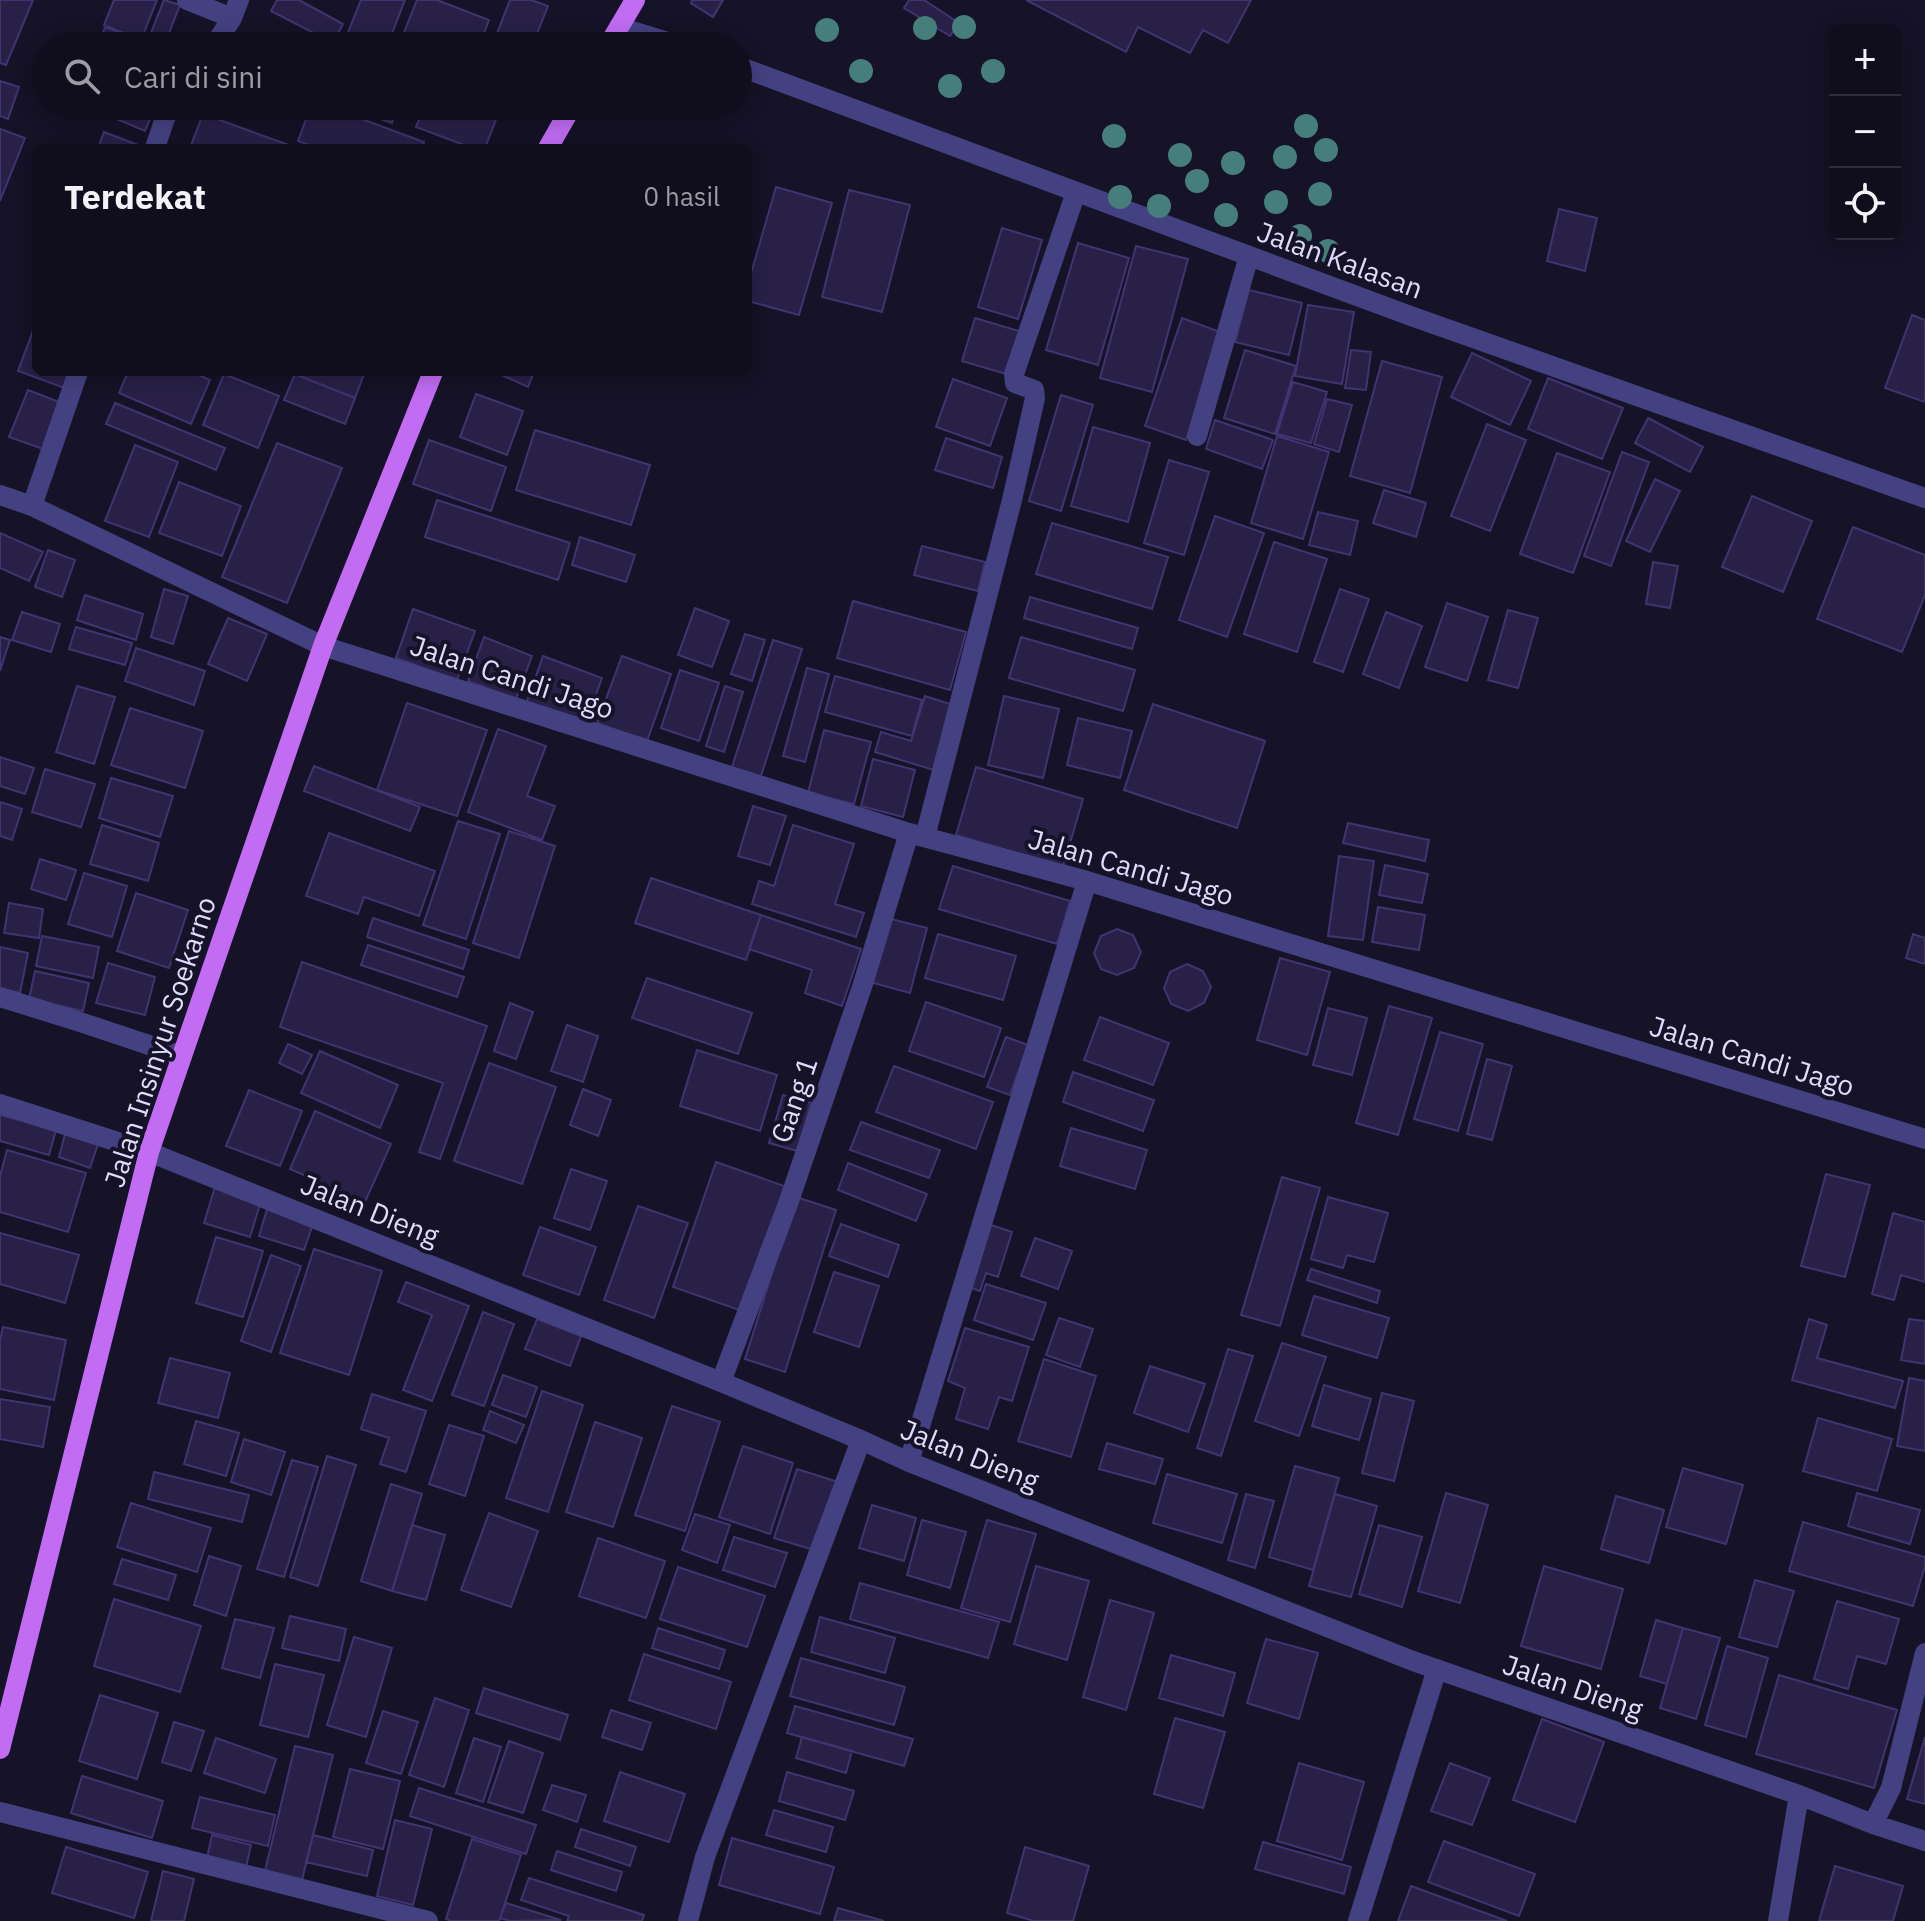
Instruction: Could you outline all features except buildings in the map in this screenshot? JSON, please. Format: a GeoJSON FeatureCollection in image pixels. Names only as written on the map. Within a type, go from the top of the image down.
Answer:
{"type":"FeatureCollection","features":[{"type":"Feature","properties":{"kind":"main road"},"geometry":{"type":"LineString","coordinates":[[616,32],[635,0]]}},
{"type":"Feature","properties":{"kind":"main road"},"geometry":{"type":"LineString","coordinates":[[550,144],[564,120]]}},
{"type":"Feature","properties":{"kind":"main road","name":"Jalan Insinyur Soekarno"},"geometry":{"type":"LineString","coordinates":[[0,1749],[149,1152],[323,646],[431,376]]}},
{"type":"Feature","properties":{"kind":"street"},"geometry":{"type":"LineString","coordinates":[[187,0],[236,9],[222,32]]}},
{"type":"Feature","properties":{"kind":"street"},"geometry":{"type":"LineString","coordinates":[[619,27],[635,32]]}},
{"type":"Feature","properties":{"kind":"street","name":"Jalan Kalasan"},"geometry":{"type":"LineString","coordinates":[[752,71],[1423,321],[1925,498]]}},
{"type":"Feature","properties":{"kind":"street"},"geometry":{"type":"LineString","coordinates":[[156,144],[164,120]]}},
{"type":"Feature","properties":{"kind":"street","name":"Gang 1"},"geometry":{"type":"LineString","coordinates":[[721,1382],[789,1201],[917,835],[1012,500],[1035,398],[1034,390],[1015,383],[1014,374],[1076,192]]}},
{"type":"Feature","properties":{"kind":"street"},"geometry":{"type":"LineString","coordinates":[[1197,436],[1249,256]]}},
{"type":"Feature","properties":{"kind":"street"},"geometry":{"type":"LineString","coordinates":[[32,506],[77,376]]}},
{"type":"Feature","properties":{"kind":"street","name":"Jalan Candi Jago"},"geometry":{"type":"LineString","coordinates":[[0,495],[32,506],[323,646],[917,835],[1087,881],[1925,1139]]}},
{"type":"Feature","properties":{"kind":"street"},"geometry":{"type":"LineString","coordinates":[[909,1462],[1087,881]]}},
{"type":"Feature","properties":{"kind":"street"},"geometry":{"type":"LineString","coordinates":[[0,997],[182,1056]]}},
{"type":"Feature","properties":{"kind":"street","name":"Jalan Dieng"},"geometry":{"type":"LineString","coordinates":[[0,1104],[149,1152],[721,1382],[909,1462],[1437,1669],[1925,1841]]}},
{"type":"Feature","properties":{"kind":"street"},"geometry":{"type":"LineString","coordinates":[[688,1921],[705,1857],[861,1440]]}},
{"type":"Feature","properties":{"kind":"street"},"geometry":{"type":"LineString","coordinates":[[1873,1824],[1891,1788],[1925,1653]]}},
{"type":"Feature","properties":{"kind":"street"},"geometry":{"type":"LineString","coordinates":[[1358,1921],[1437,1669]]}},
{"type":"Feature","properties":{"kind":"street"},"geometry":{"type":"LineString","coordinates":[[1778,1921],[1799,1795]]}},
{"type":"Feature","properties":{"kind":"street"},"geometry":{"type":"LineString","coordinates":[[0,1812],[428,1921]]}}]}
